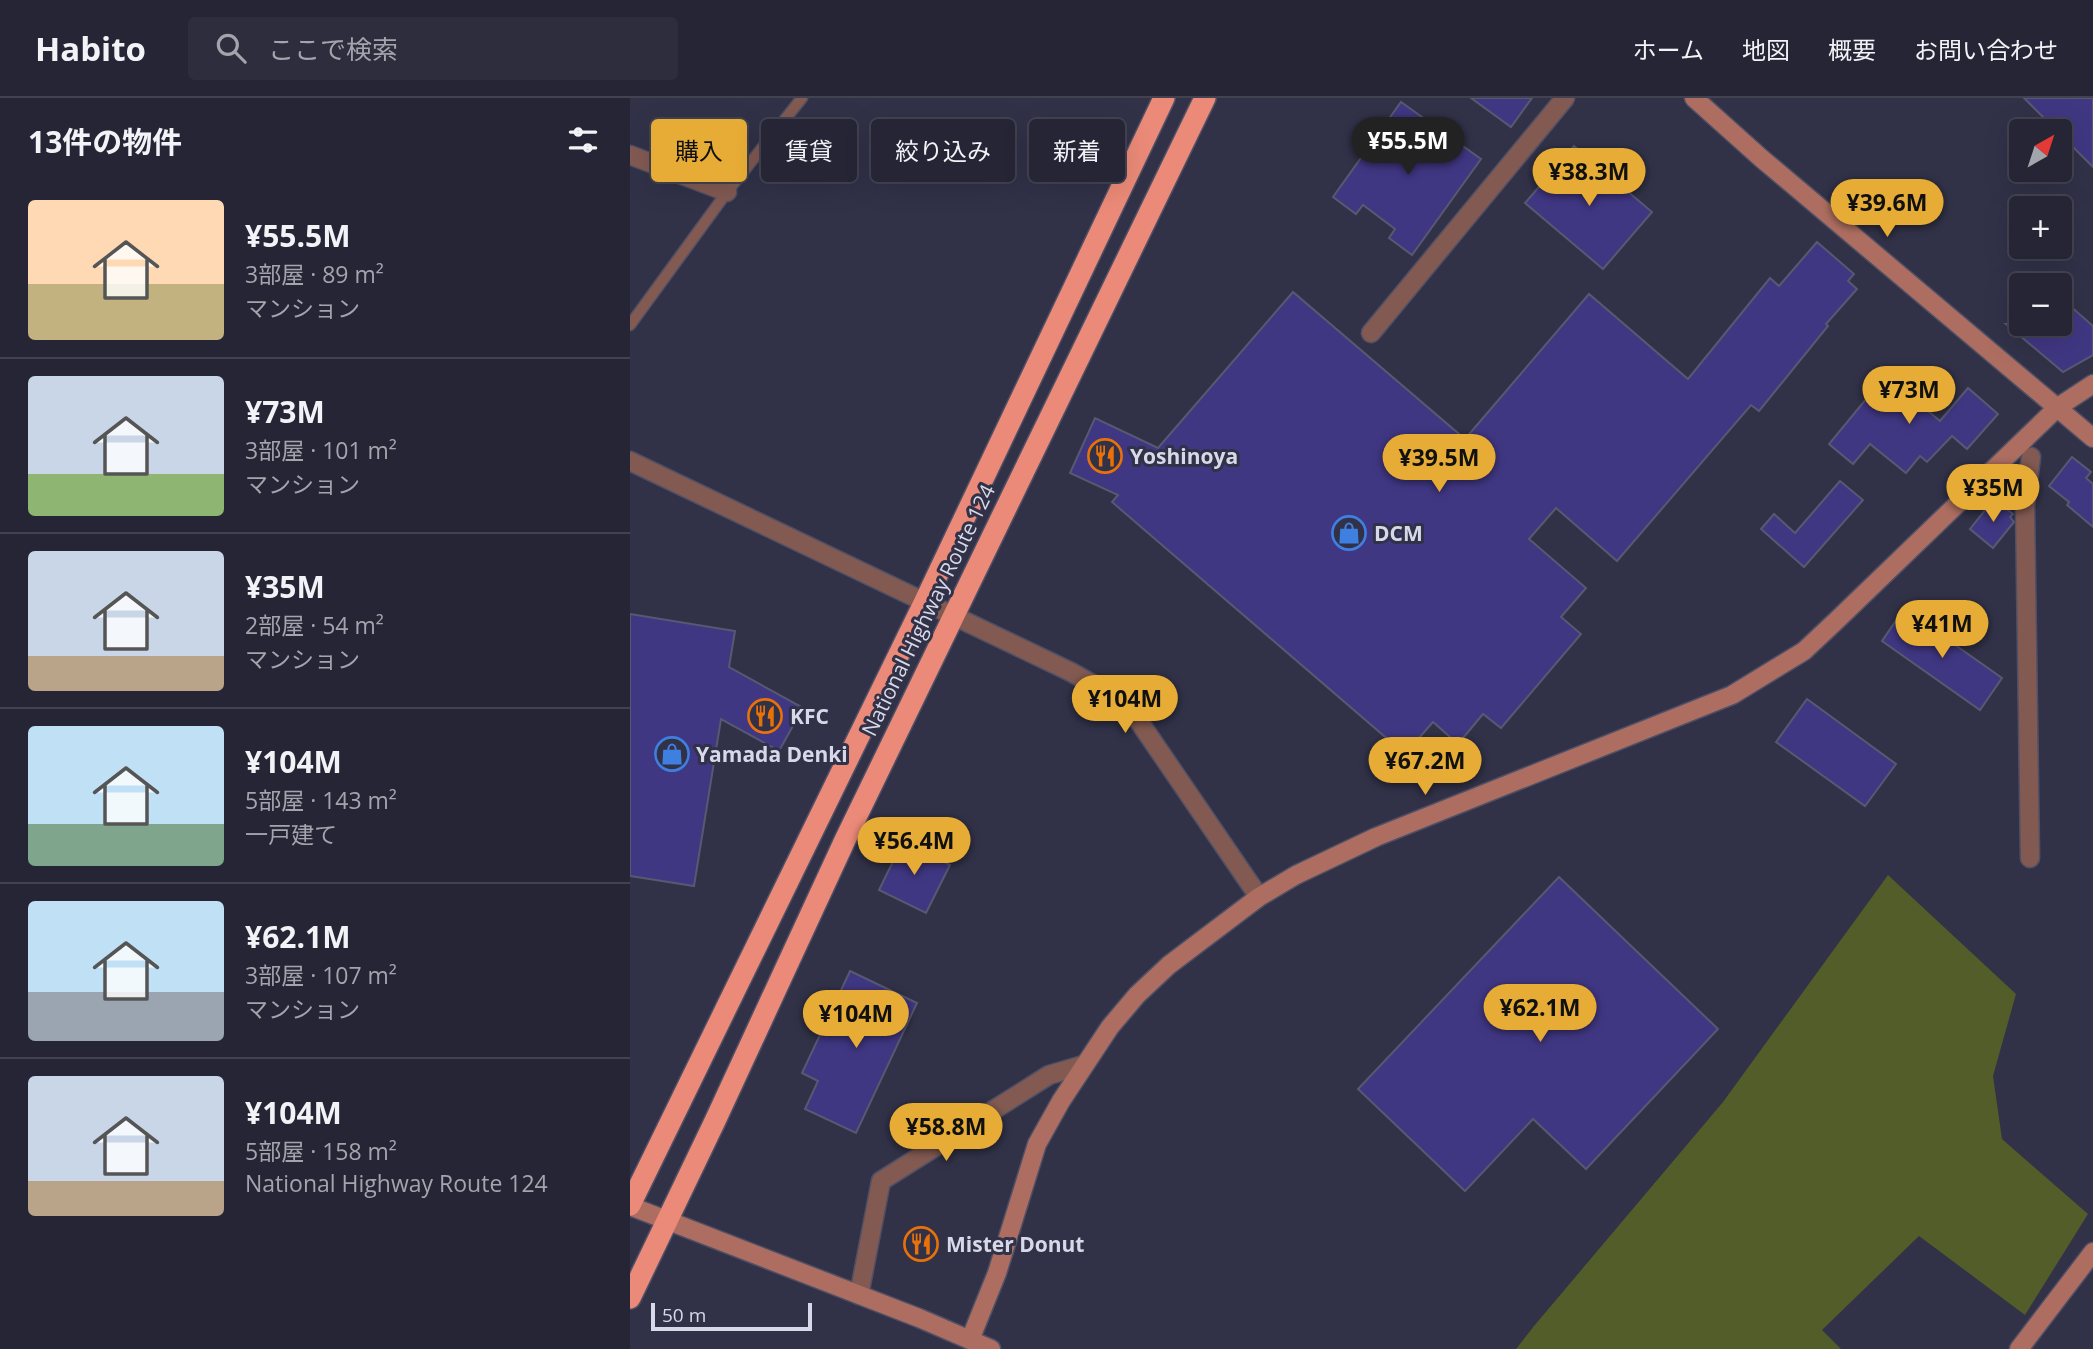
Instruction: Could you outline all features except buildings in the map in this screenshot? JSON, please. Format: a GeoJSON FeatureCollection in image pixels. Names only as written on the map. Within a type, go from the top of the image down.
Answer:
{"type":"FeatureCollection","features":[{"type":"Feature","properties":{"kind":"highway","name":"National Highway Route 124"},"geometry":{"type":"LineString","coordinates":[[630,1205],[924,603],[1164,98]]}},
{"type":"Feature","properties":{"kind":"highway","name":"National Highway Route 124"},"geometry":{"type":"LineString","coordinates":[[630,1298],[952,616],[1205,98]]}},
{"type":"Feature","properties":{"kind":"street"},"geometry":{"type":"LineString","coordinates":[[1371,333],[1565,98]]}},
{"type":"Feature","properties":{"kind":"street"},"geometry":{"type":"LineString","coordinates":[[1693,98],[2093,438]]}},
{"type":"Feature","properties":{"kind":"street"},"geometry":{"type":"LineString","coordinates":[[630,156],[727,192]]}},
{"type":"Feature","properties":{"kind":"street"},"geometry":{"type":"LineString","coordinates":[[968,1344],[997,1273],[1038,1144],[1083,1065],[1110,1027],[1153,980],[1210,932],[1259,897],[1296,876],[1376,837],[1732,695],[1772,672],[1804,651],[1829,628],[2058,407],[2093,384]]}},
{"type":"Feature","properties":{"kind":"street"},"geometry":{"type":"LineString","coordinates":[[2030,858],[2025,506],[2031,457]]}},
{"type":"Feature","properties":{"kind":"street"},"geometry":{"type":"LineString","coordinates":[[630,461],[1071,672],[1112,695],[1136,717],[1259,897]]}},
{"type":"Feature","properties":{"kind":"street"},"geometry":{"type":"LineString","coordinates":[[859,1295],[881,1181],[1049,1075],[1083,1065]]}},
{"type":"Feature","properties":{"kind":"street"},"geometry":{"type":"LineString","coordinates":[[630,1205],[859,1295],[968,1344],[991,1349]]}},
{"type":"Feature","properties":{"kind":"street"},"geometry":{"type":"LineString","coordinates":[[2019,1349],[2093,1251]]}},
{"type":"Feature","properties":{"kind":"lane"},"geometry":{"type":"LineString","coordinates":[[630,325],[727,192],[802,98]]}},
{"type":"Feature","properties":{"kind":"green space"},"geometry":{"type":"Polygon","coordinates":[[[1888,875],[2016,994],[1993,1076],[2002,1139],[2088,1214],[2025,1315],[1919,1236],[1822,1330],[1841,1349],[1516,1349],[1723,1102],[1888,875]]]}},
{"type":"Feature","properties":{"kind":"place","name":"Yoshinoya"},"geometry":{"type":"Point","coordinates":[1105,456]}},
{"type":"Feature","properties":{"kind":"place","name":"DCM"},"geometry":{"type":"Point","coordinates":[1349,533]}},
{"type":"Feature","properties":{"kind":"place","name":"KFC"},"geometry":{"type":"Point","coordinates":[765,716]}},
{"type":"Feature","properties":{"kind":"place","name":"Yamada Denki"},"geometry":{"type":"Point","coordinates":[672,754]}},
{"type":"Feature","properties":{"kind":"place","name":"Mister Donut"},"geometry":{"type":"Point","coordinates":[921,1244]}}]}
